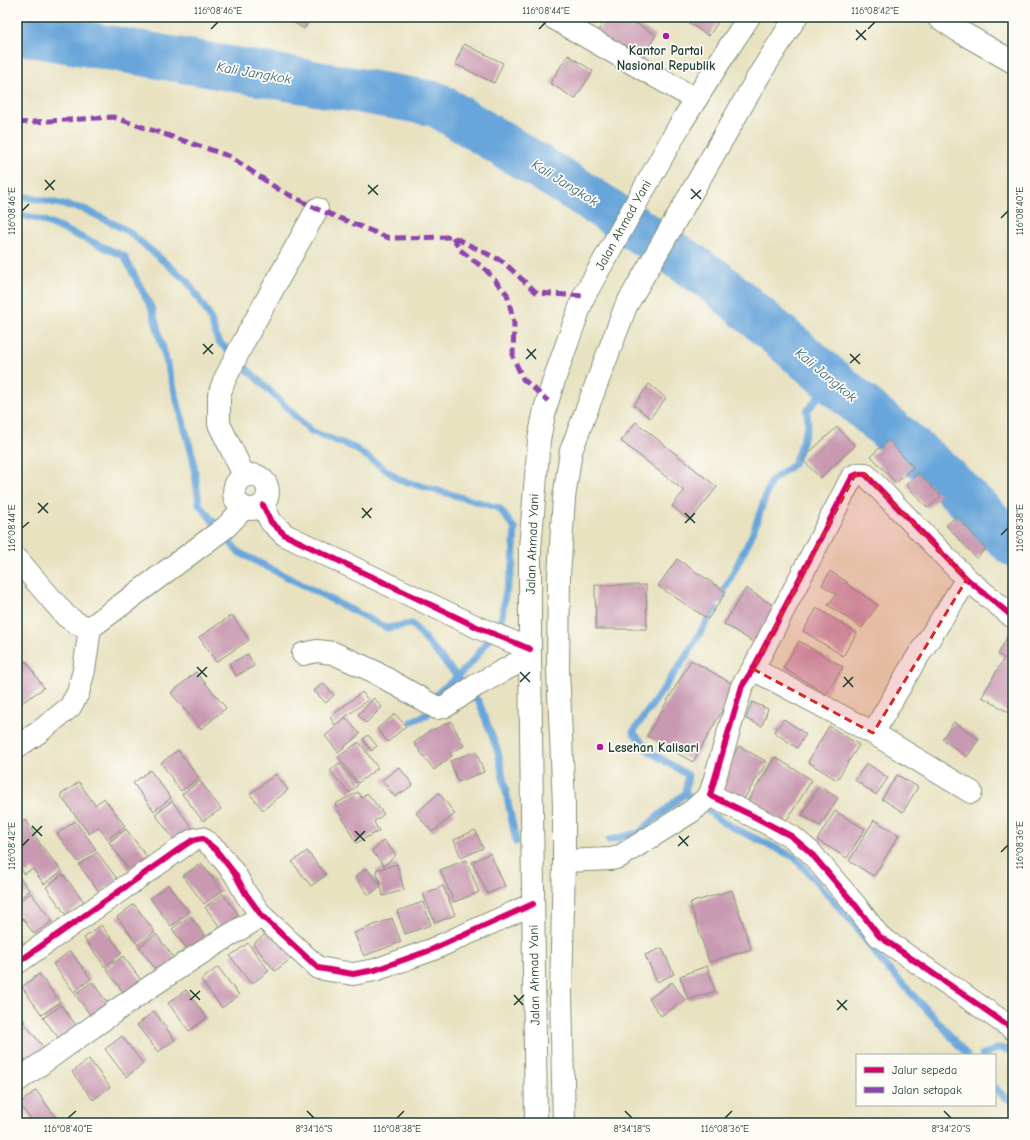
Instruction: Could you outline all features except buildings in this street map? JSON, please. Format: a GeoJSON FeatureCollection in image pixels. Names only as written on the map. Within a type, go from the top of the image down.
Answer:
{"type":"FeatureCollection","features":[{"type":"Feature","properties":{"kind":"main road"},"geometry":{"type":"LineString","coordinates":[[552,17],[695,99]]}},
{"type":"Feature","properties":{"kind":"main road","name":"Jalan Ahmad Yani"},"geometry":{"type":"LineString","coordinates":[[536,1123],[530,550],[539,440],[545,409],[555,377],[584,296],[695,99],[749,17]]}},
{"type":"Feature","properties":{"kind":"main road"},"geometry":{"type":"LineString","coordinates":[[564,1123],[561,994],[564,805],[558,669],[559,576],[564,498],[571,451],[626,306],[761,72],[796,17]]}},
{"type":"Feature","properties":{"kind":"main road"},"geometry":{"type":"LineString","coordinates":[[938,17],[958,31],[1013,62]]}},
{"type":"Feature","properties":{"kind":"main road"},"geometry":{"type":"LineString","coordinates":[[244,475],[220,424],[220,395],[224,381],[244,341],[317,209]]}},
{"type":"Feature","properties":{"kind":"main road"},"geometry":{"type":"LineString","coordinates":[[17,747],[39,732],[70,707],[78,693],[84,670],[90,628],[253,506],[268,497],[269,486],[263,478],[254,474],[244,475],[236,482],[234,491],[236,501],[253,506],[284,535],[503,638],[530,653],[470,689],[446,706],[430,704],[371,670],[333,653],[317,651],[303,654]]}},
{"type":"Feature","properties":{"kind":"main road"},"geometry":{"type":"LineString","coordinates":[[564,861],[611,859],[619,857],[703,802],[742,686],[753,669],[852,477],[855,475],[865,474],[968,579],[1013,617]]}},
{"type":"Feature","properties":{"kind":"main road"},"geometry":{"type":"LineString","coordinates":[[17,559],[66,616],[78,624],[90,628]]}},
{"type":"Feature","properties":{"kind":"main road"},"geometry":{"type":"LineString","coordinates":[[873,732],[913,664],[968,579]]}},
{"type":"Feature","properties":{"kind":"main road"},"geometry":{"type":"LineString","coordinates":[[753,669],[873,732],[970,792]]}},
{"type":"Feature","properties":{"kind":"main road"},"geometry":{"type":"LineString","coordinates":[[703,802],[751,814],[806,848],[856,906],[879,936],[1013,1029]]}},
{"type":"Feature","properties":{"kind":"main road"},"geometry":{"type":"LineString","coordinates":[[532,806],[564,805]]}},
{"type":"Feature","properties":{"kind":"main road"},"geometry":{"type":"LineString","coordinates":[[17,963],[197,838],[202,838],[216,850],[235,874],[246,894],[262,916],[318,968],[353,974],[375,970],[432,950],[533,904]]}},
{"type":"Feature","properties":{"kind":"main road"},"geometry":{"type":"LineString","coordinates":[[17,1081],[219,941],[262,916]]}},
{"type":"Feature","properties":{"kind":"highlighted area"},"geometry":{"type":"Polygon","coordinates":[[[865,474],[967,579],[873,733],[753,669],[855,475],[865,474]]]}},
{"type":"Feature","properties":{"kind":"waterway","name":"Kali Jangkok"},"geometry":{"type":"LineString","coordinates":[[17,32],[436,104],[577,190],[715,281],[942,474],[1013,544]]}},
{"type":"Feature","properties":{"kind":"waterway"},"geometry":{"type":"LineString","coordinates":[[17,195],[84,209],[128,231],[187,281],[209,315],[218,341],[311,431],[355,448],[400,480],[499,508],[515,529],[513,565],[505,595],[501,622],[473,661],[460,674]]}},
{"type":"Feature","properties":{"kind":"waterway"},"geometry":{"type":"LineString","coordinates":[[17,214],[42,220],[124,256],[152,309],[193,458],[199,504],[238,552],[387,628],[412,624],[479,702],[498,752],[516,842]]}},
{"type":"Feature","properties":{"kind":"waterway"},"geometry":{"type":"LineString","coordinates":[[720,599],[752,535],[771,481],[794,464],[808,426],[807,411],[832,380]]}},
{"type":"Feature","properties":{"kind":"waterway"},"geometry":{"type":"LineString","coordinates":[[715,608],[683,661],[633,732],[650,752],[688,775],[685,793],[724,823],[794,857],[854,924],[880,960],[966,1054]]}},
{"type":"Feature","properties":{"kind":"waterway"},"geometry":{"type":"LineString","coordinates":[[412,721],[428,714],[435,697],[455,679]]}},
{"type":"Feature","properties":{"kind":"waterway"},"geometry":{"type":"LineString","coordinates":[[609,840],[639,833],[685,793]]}},
{"type":"Feature","properties":{"kind":"waterway"},"geometry":{"type":"LineString","coordinates":[[984,1054],[999,1048],[1013,1051]]}},
{"type":"Feature","properties":{"kind":"waterway"},"geometry":{"type":"LineString","coordinates":[[996,1088],[1004,1097],[1013,1102]]}},
{"type":"Feature","properties":{"kind":"marked path"},"geometry":{"type":"LineString","coordinates":[[17,123],[113,117],[229,156],[278,189],[317,209],[389,238],[453,237],[502,261],[537,293],[584,296]]}},
{"type":"Feature","properties":{"kind":"marked path"},"geometry":{"type":"LineString","coordinates":[[453,237],[459,249],[486,270],[507,294],[514,323],[513,357],[523,379],[548,401]]}},
{"type":"Feature","properties":{"kind":"cycle path"},"geometry":{"type":"LineString","coordinates":[[1013,617],[967,579],[865,474],[857,474],[852,477],[753,669],[742,686],[710,795],[791,836],[810,852],[856,906],[879,936],[1013,1029]]}},
{"type":"Feature","properties":{"kind":"cycle path"},"geometry":{"type":"LineString","coordinates":[[263,505],[271,522],[285,535],[479,628],[530,649]]}},
{"type":"Feature","properties":{"kind":"cycle path"},"geometry":{"type":"LineString","coordinates":[[17,963],[185,845],[193,840],[202,838],[216,850],[235,874],[246,894],[262,916],[318,968],[353,974],[375,970],[431,950],[533,904]]}},
{"type":"Feature","properties":{"kind":"place","name":"Kantor Partai Nasional Republik"},"geometry":{"type":"Point","coordinates":[666,36]}},
{"type":"Feature","properties":{"kind":"place","name":"Lesehan Kalisari"},"geometry":{"type":"Point","coordinates":[600,747]}}]}
